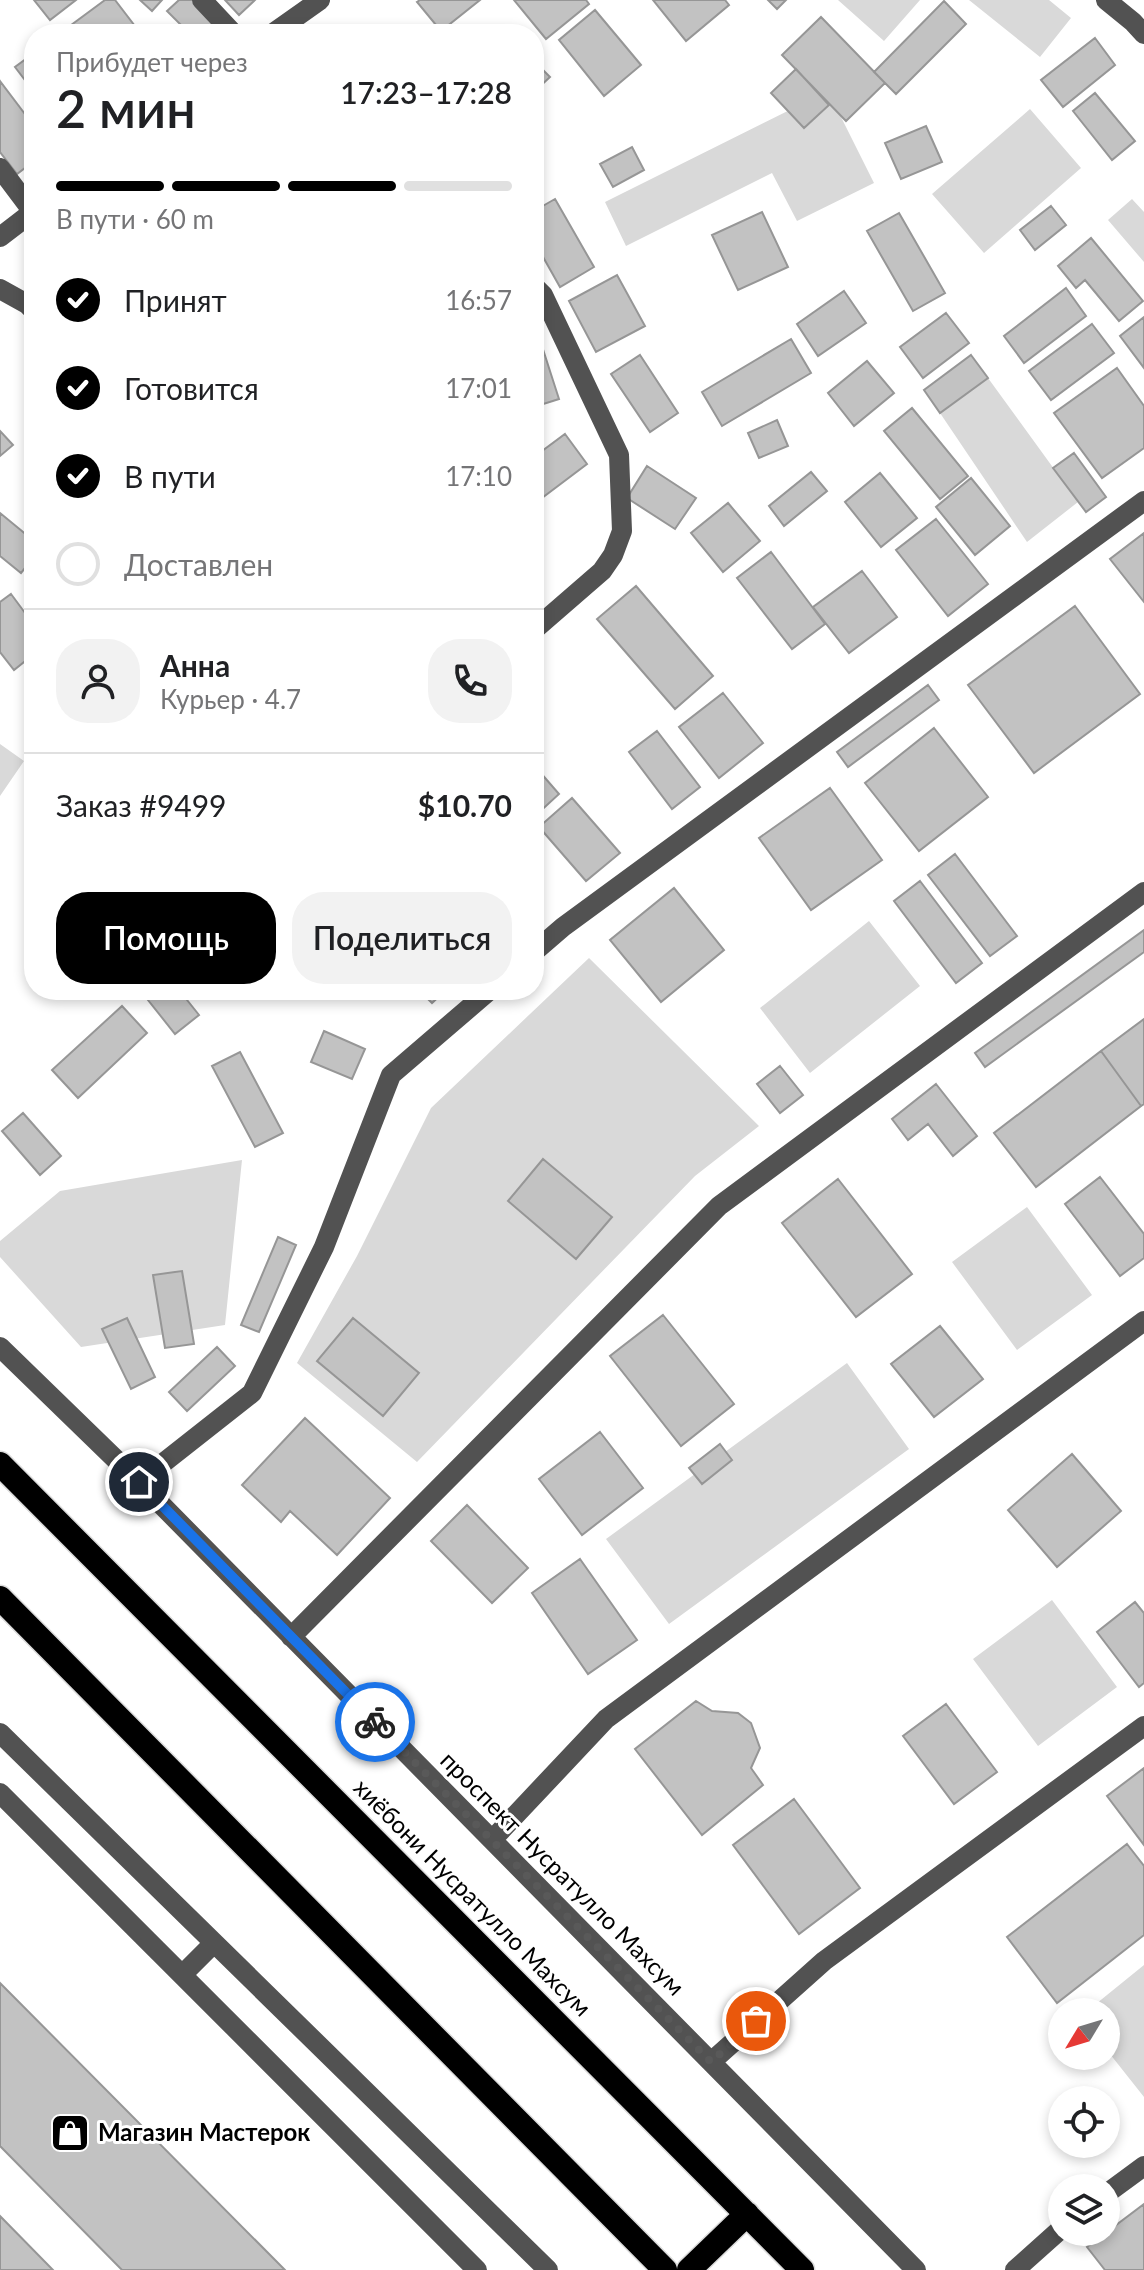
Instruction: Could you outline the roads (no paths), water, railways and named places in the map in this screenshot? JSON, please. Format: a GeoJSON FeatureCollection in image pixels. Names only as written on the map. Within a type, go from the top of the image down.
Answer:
{"type":"FeatureCollection","features":[{"type":"Feature","properties":{"kind":"highway","name":"хиёбони Нусратулло Махсум"},"geometry":{"type":"LineString","coordinates":[[0,1464],[802,2270]]}},
{"type":"Feature","properties":{"kind":"highway"},"geometry":{"type":"LineString","coordinates":[[0,1598],[665,2270]]}},
{"type":"Feature","properties":{"kind":"highway"},"geometry":{"type":"LineString","coordinates":[[689,2270],[747,2214]]}},
{"type":"Feature","properties":{"kind":"street"},"geometry":{"type":"LineString","coordinates":[[202,0],[225,24]]}},
{"type":"Feature","properties":{"kind":"street"},"geometry":{"type":"LineString","coordinates":[[300,24],[320,0]]}},
{"type":"Feature","properties":{"kind":"street"},"geometry":{"type":"LineString","coordinates":[[1106,0],[1144,34]]}},
{"type":"Feature","properties":{"kind":"street"},"geometry":{"type":"LineString","coordinates":[[0,168],[24,199]]}},
{"type":"Feature","properties":{"kind":"street"},"geometry":{"type":"LineString","coordinates":[[0,237],[24,219]]}},
{"type":"Feature","properties":{"kind":"street"},"geometry":{"type":"LineString","coordinates":[[0,289],[24,302]]}},
{"type":"Feature","properties":{"kind":"street"},"geometry":{"type":"LineString","coordinates":[[544,297],[619,455],[622,531],[613,555],[602,571],[544,621]]}},
{"type":"Feature","properties":{"kind":"street"},"geometry":{"type":"LineString","coordinates":[[544,944],[601,899],[1144,501]]}},
{"type":"Feature","properties":{"kind":"street"},"geometry":{"type":"LineString","coordinates":[[291,1637],[719,1206],[1144,892]]}},
{"type":"Feature","properties":{"kind":"street"},"geometry":{"type":"LineString","coordinates":[[139,1482],[252,1393],[324,1247],[391,1075],[478,1000]]}},
{"type":"Feature","properties":{"kind":"street"},"geometry":{"type":"LineString","coordinates":[[492,1840],[606,1719],[1144,1321]]}},
{"type":"Feature","properties":{"kind":"street","name":"проспект Нусратулло Махсум"},"geometry":{"type":"LineString","coordinates":[[0,1347],[139,1482],[916,2270]]}},
{"type":"Feature","properties":{"kind":"street"},"geometry":{"type":"LineString","coordinates":[[711,2062],[824,1961],[1144,1726]]}},
{"type":"Feature","properties":{"kind":"street"},"geometry":{"type":"LineString","coordinates":[[0,1733],[548,2270]]}},
{"type":"Feature","properties":{"kind":"street"},"geometry":{"type":"LineString","coordinates":[[0,1793],[477,2270]]}},
{"type":"Feature","properties":{"kind":"street"},"geometry":{"type":"LineString","coordinates":[[182,1975],[214,1943]]}},
{"type":"Feature","properties":{"kind":"street"},"geometry":{"type":"LineString","coordinates":[[1120,2184],[1144,2166]]}},
{"type":"Feature","properties":{"kind":"street"},"geometry":{"type":"LineString","coordinates":[[1015,2270],[1048,2241]]}},
{"type":"Feature","properties":{"kind":"place","name":"Магазин Мастерок"},"geometry":{"type":"Point","coordinates":[70,2133]}}]}
